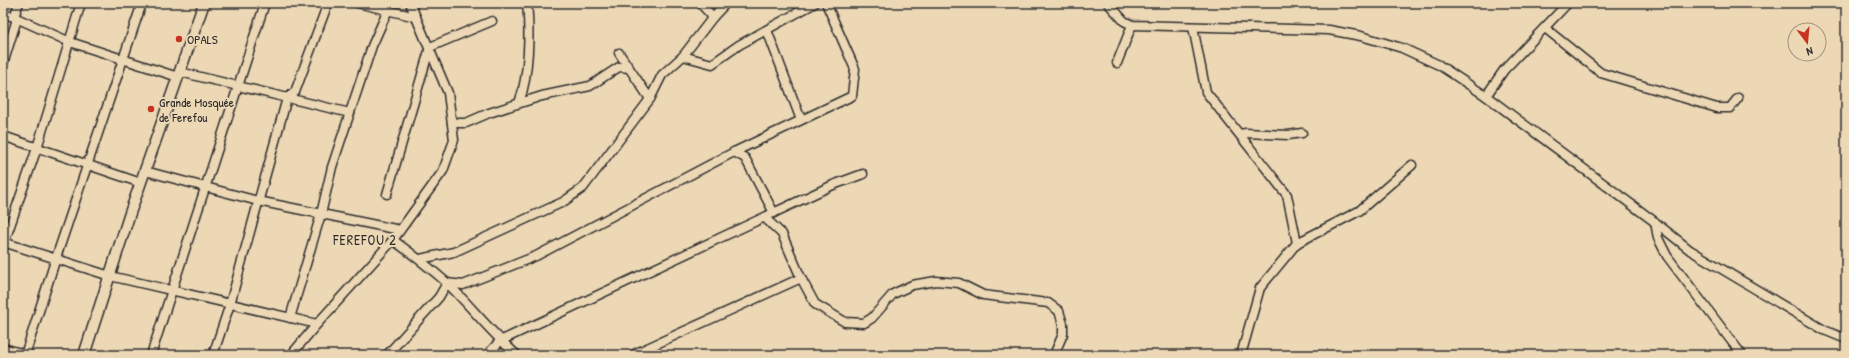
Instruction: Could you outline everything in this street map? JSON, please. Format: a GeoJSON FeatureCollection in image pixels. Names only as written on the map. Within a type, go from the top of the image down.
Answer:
{"type":"FeatureCollection","features":[{"type":"Feature","properties":{"kind":"main road"},"geometry":{"type":"LineString","coordinates":[[84,355],[140,183],[204,3]]}},
{"type":"Feature","properties":{"kind":"street"},"geometry":{"type":"LineString","coordinates":[[3,64],[19,3]]}},
{"type":"Feature","properties":{"kind":"street"},"geometry":{"type":"LineString","coordinates":[[81,3],[37,148],[4,244],[56,258],[110,276],[317,324]]}},
{"type":"Feature","properties":{"kind":"street"},"geometry":{"type":"LineString","coordinates":[[3,348],[26,355],[56,258],[142,3]]}},
{"type":"Feature","properties":{"kind":"street"},"geometry":{"type":"LineString","coordinates":[[151,355],[265,3]]}},
{"type":"Feature","properties":{"kind":"street"},"geometry":{"type":"LineString","coordinates":[[214,355],[230,304],[287,98],[295,92],[328,3]]}},
{"type":"Feature","properties":{"kind":"street"},"geometry":{"type":"LineString","coordinates":[[356,3],[416,17]]}},
{"type":"Feature","properties":{"kind":"street"},"geometry":{"type":"LineString","coordinates":[[291,355],[393,240],[444,171],[454,140],[448,93],[430,47],[410,3]]}},
{"type":"Feature","properties":{"kind":"street"},"geometry":{"type":"LineString","coordinates":[[519,104],[524,89],[528,34],[527,3]]}},
{"type":"Feature","properties":{"kind":"street"},"geometry":{"type":"LineString","coordinates":[[700,3],[713,17]]}},
{"type":"Feature","properties":{"kind":"street"},"geometry":{"type":"LineString","coordinates":[[420,259],[454,252],[563,202],[583,188],[650,99],[662,75],[683,56],[713,17],[726,3]]}},
{"type":"Feature","properties":{"kind":"street"},"geometry":{"type":"LineString","coordinates":[[683,56],[712,64],[739,45],[815,3]]}},
{"type":"Feature","properties":{"kind":"street"},"geometry":{"type":"LineString","coordinates":[[447,283],[463,285],[536,256],[734,152],[852,96],[854,70],[826,3]]}},
{"type":"Feature","properties":{"kind":"street"},"geometry":{"type":"LineString","coordinates":[[1108,3],[1124,21],[1132,25],[1329,30],[1361,36],[1402,48],[1439,65],[1486,96],[1655,222],[1690,250],[1824,330],[1846,339]]}},
{"type":"Feature","properties":{"kind":"street"},"geometry":{"type":"LineString","coordinates":[[1486,96],[1504,70],[1568,3]]}},
{"type":"Feature","properties":{"kind":"street"},"geometry":{"type":"LineString","coordinates":[[290,318],[321,214],[332,167],[372,46],[388,10]]}},
{"type":"Feature","properties":{"kind":"street"},"geometry":{"type":"LineString","coordinates":[[3,14],[16,18],[70,42],[179,74],[238,86],[350,113]]}},
{"type":"Feature","properties":{"kind":"street"},"geometry":{"type":"LineString","coordinates":[[430,47],[492,21]]}},
{"type":"Feature","properties":{"kind":"street"},"geometry":{"type":"LineString","coordinates":[[1117,63],[1132,25]]}},
{"type":"Feature","properties":{"kind":"street"},"geometry":{"type":"LineString","coordinates":[[1193,27],[1206,92],[1287,196],[1297,243]]}},
{"type":"Feature","properties":{"kind":"street"},"geometry":{"type":"LineString","coordinates":[[1545,28],[1601,73],[1717,108],[1730,108],[1738,98]]}},
{"type":"Feature","properties":{"kind":"street"},"geometry":{"type":"LineString","coordinates":[[767,30],[801,120]]}},
{"type":"Feature","properties":{"kind":"street"},"geometry":{"type":"LineString","coordinates":[[387,194],[430,47]]}},
{"type":"Feature","properties":{"kind":"street"},"geometry":{"type":"LineString","coordinates":[[619,53],[650,99]]}},
{"type":"Feature","properties":{"kind":"street"},"geometry":{"type":"LineString","coordinates":[[452,123],[466,123],[519,104],[590,86],[619,66],[629,68]]}},
{"type":"Feature","properties":{"kind":"street"},"geometry":{"type":"LineString","coordinates":[[1240,134],[1246,132],[1288,135],[1302,133]]}},
{"type":"Feature","properties":{"kind":"street"},"geometry":{"type":"LineString","coordinates":[[3,136],[140,183]]}},
{"type":"Feature","properties":{"kind":"street"},"geometry":{"type":"LineString","coordinates":[[734,152],[745,158],[774,212]]}},
{"type":"Feature","properties":{"kind":"street"},"geometry":{"type":"LineString","coordinates":[[1241,355],[1260,288],[1297,243],[1359,211],[1412,165]]}},
{"type":"Feature","properties":{"kind":"street"},"geometry":{"type":"LineString","coordinates":[[145,171],[258,201],[400,230]]}},
{"type":"Feature","properties":{"kind":"street"},"geometry":{"type":"LineString","coordinates":[[487,355],[500,341],[765,218],[774,212],[833,185],[863,174]]}},
{"type":"Feature","properties":{"kind":"street"},"geometry":{"type":"LineString","coordinates":[[765,218],[782,234],[800,278],[815,304],[845,322],[864,323],[872,318],[894,294],[912,285],[936,282],[959,283],[982,295],[1048,303],[1059,311],[1063,324],[1063,334],[1054,355]]}},
{"type":"Feature","properties":{"kind":"street"},"geometry":{"type":"LineString","coordinates":[[1655,222],[1658,238],[1667,256],[1742,355]]}},
{"type":"Feature","properties":{"kind":"street"},"geometry":{"type":"LineString","coordinates":[[393,240],[420,259],[447,283],[500,341],[517,355]]}},
{"type":"Feature","properties":{"kind":"street"},"geometry":{"type":"LineString","coordinates":[[632,355],[800,278]]}},
{"type":"Feature","properties":{"kind":"street"},"geometry":{"type":"LineString","coordinates":[[387,355],[439,298],[447,283]]}},
{"type":"Feature","properties":{"kind":"place","name":"OPALS"},"geometry":{"type":"Point","coordinates":[179,39]}},
{"type":"Feature","properties":{"kind":"place","name":"Grande Mosquée de Ferefou"},"geometry":{"type":"Point","coordinates":[151,109]}},
{"type":"Feature","properties":{"kind":"district","name":"FEREFOU 2"},"geometry":{"type":"Point","coordinates":[365,240]}}]}
